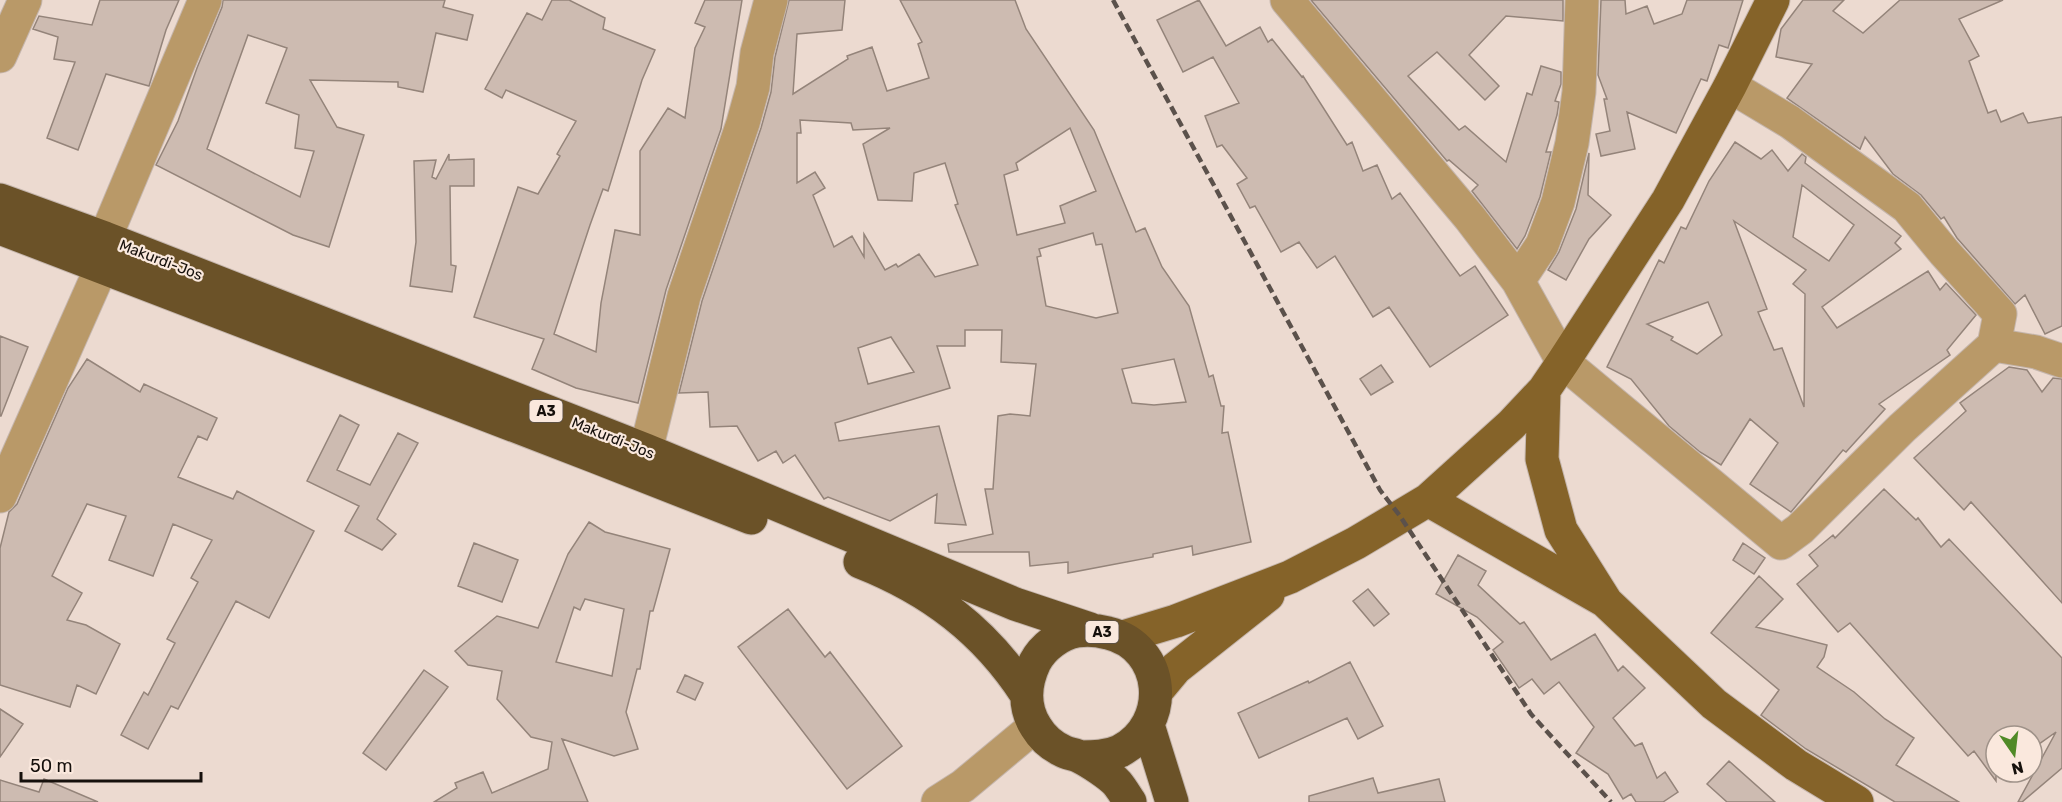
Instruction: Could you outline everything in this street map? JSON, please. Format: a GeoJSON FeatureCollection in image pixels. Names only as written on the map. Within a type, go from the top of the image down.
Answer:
{"type":"FeatureCollection","features":[{"type":"Feature","properties":{"kind":"highway","name":"Makurdi-Jos"},"geometry":{"type":"LineString","coordinates":[[0,200],[104,252],[596,457],[877,568],[940,603],[980,636],[1008,667],[1026,694]]}},
{"type":"Feature","properties":{"kind":"highway","name":"Makurdi-Jos"},"geometry":{"type":"LineString","coordinates":[[0,228],[104,252],[646,450],[1015,604],[1090,628]]}},
{"type":"Feature","properties":{"kind":"highway","name":"A3"},"geometry":{"type":"LineString","coordinates":[[1080,757],[1100,757],[1119,752],[1135,741],[1148,725],[1154,709],[1156,692],[1154,675],[1147,660],[1136,646],[1123,637],[1090,628],[1070,632],[1052,642],[1038,656],[1029,674],[1026,694],[1028,711],[1035,726],[1047,741],[1062,751],[1080,757],[1117,783],[1130,802]]}},
{"type":"Feature","properties":{"kind":"highway"},"geometry":{"type":"LineString","coordinates":[[1148,725],[1173,802]]}},
{"type":"Feature","properties":{"kind":"main road"},"geometry":{"type":"LineString","coordinates":[[1123,637],[1176,621],[1290,577],[1356,543],[1428,500],[1511,425],[1544,390],[1668,200],[1730,86],[1773,0]]}},
{"type":"Feature","properties":{"kind":"main road"},"geometry":{"type":"LineString","coordinates":[[1544,390],[1542,459],[1561,530],[1605,601]]}},
{"type":"Feature","properties":{"kind":"main road"},"geometry":{"type":"LineString","coordinates":[[1428,500],[1605,601],[1714,704],[1796,765],[1857,802]]}},
{"type":"Feature","properties":{"kind":"main road"},"geometry":{"type":"LineString","coordinates":[[1156,692],[1184,662],[1290,577]]}},
{"type":"Feature","properties":{"kind":"street"},"geometry":{"type":"LineString","coordinates":[[2,49],[26,0]]}},
{"type":"Feature","properties":{"kind":"street"},"geometry":{"type":"LineString","coordinates":[[2,486],[104,252],[205,0]]}},
{"type":"Feature","properties":{"kind":"street"},"geometry":{"type":"LineString","coordinates":[[646,450],[684,296],[743,123],[771,0]]}},
{"type":"Feature","properties":{"kind":"street"},"geometry":{"type":"LineString","coordinates":[[1287,0],[1463,209],[1518,281],[1563,362],[1781,543],[1800,529],[1902,428],[1994,345],[2000,314],[1907,207],[1790,122],[1730,86]]}},
{"type":"Feature","properties":{"kind":"street"},"geometry":{"type":"LineString","coordinates":[[1518,281],[1542,245],[1558,202],[1572,143],[1579,92],[1582,0]]}},
{"type":"Feature","properties":{"kind":"street"},"geometry":{"type":"LineString","coordinates":[[1994,345],[2036,352],[2062,361]]}},
{"type":"Feature","properties":{"kind":"street"},"geometry":{"type":"LineString","coordinates":[[938,802],[963,786],[1035,726]]}},
{"type":"Feature","properties":{"kind":"building"},"geometry":{"type":"Polygon","coordinates":[[[100,0],[179,0],[166,30],[149,86],[106,74],[78,150],[47,138],[75,62],[54,59],[58,37],[33,29],[39,16],[92,25],[100,0]]]}},
{"type":"Feature","properties":{"kind":"building"},"geometry":{"type":"Polygon","coordinates":[[[223,0],[445,0],[443,7],[473,15],[467,40],[436,33],[423,92],[398,87],[398,82],[310,80],[337,127],[364,135],[329,247],[293,235],[156,165],[178,121],[223,0]],[[248,35],[207,149],[300,197],[314,151],[295,148],[299,115],[266,103],[287,48],[248,35]]]}},
{"type":"Feature","properties":{"kind":"building"},"geometry":{"type":"Polygon","coordinates":[[[552,0],[569,0],[605,18],[603,29],[655,50],[642,80],[608,191],[603,189],[554,334],[596,352],[601,303],[615,230],[640,235],[640,151],[668,108],[685,118],[695,48],[705,27],[695,23],[705,0],[742,0],[721,129],[666,290],[638,403],[576,388],[532,369],[544,339],[474,317],[518,187],[538,194],[560,156],[557,154],[576,121],[506,90],[502,98],[485,89],[527,13],[542,20],[552,0]]]}},
{"type":"Feature","properties":{"kind":"building"},"geometry":{"type":"Polygon","coordinates":[[[789,0],[845,0],[842,30],[797,34],[793,94],[848,59],[847,56],[872,47],[887,91],[929,78],[918,44],[922,42],[900,0],[1015,0],[1026,29],[1094,130],[1136,232],[1145,228],[1162,267],[1189,306],[1209,377],[1213,375],[1221,406],[1224,406],[1222,433],[1228,432],[1251,542],[1193,555],[1192,546],[1153,554],[1153,557],[1068,573],[1068,562],[1030,566],[1029,552],[949,552],[948,544],[993,534],[985,489],[993,489],[998,416],[1010,414],[1030,416],[1036,364],[1001,362],[1002,330],[965,330],[965,346],[937,346],[950,388],[835,423],[839,441],[939,426],[966,525],[935,523],[937,494],[890,521],[828,497],[824,499],[795,455],[783,463],[776,451],[758,461],[737,426],[710,427],[708,392],[679,393],[702,301],[761,128],[771,92],[775,57],[789,0]],[[800,120],[801,133],[797,133],[797,183],[815,172],[825,188],[813,195],[834,247],[852,236],[864,257],[864,234],[885,270],[896,264],[898,267],[919,254],[935,277],[978,265],[955,205],[958,204],[945,163],[914,173],[912,201],[878,200],[863,144],[890,128],[853,130],[851,123],[800,120]],[[1070,128],[1016,163],[1018,170],[1004,175],[1017,235],[1065,223],[1060,206],[1096,191],[1070,128]],[[1093,233],[1039,249],[1041,256],[1037,257],[1046,306],[1096,318],[1118,313],[1102,244],[1096,245],[1093,233]],[[891,337],[858,348],[868,384],[914,372],[891,337]],[[1174,359],[1122,369],[1132,403],[1154,405],[1186,402],[1174,359]]]}},
{"type":"Feature","properties":{"kind":"building"},"geometry":{"type":"Polygon","coordinates":[[[1199,0],[1226,46],[1260,27],[1268,42],[1272,39],[1303,76],[1347,145],[1352,142],[1363,171],[1377,165],[1392,199],[1400,193],[1460,276],[1475,266],[1508,315],[1430,367],[1389,307],[1373,317],[1335,256],[1317,268],[1299,242],[1281,252],[1255,206],[1250,208],[1237,184],[1247,178],[1222,145],[1217,147],[1205,116],[1239,103],[1213,57],[1183,72],[1157,20],[1199,0]]]}},
{"type":"Feature","properties":{"kind":"building"},"geometry":{"type":"Polygon","coordinates":[[[1311,0],[1563,0],[1563,21],[1506,16],[1469,55],[1499,86],[1485,100],[1437,52],[1408,76],[1459,130],[1465,126],[1506,162],[1527,93],[1532,95],[1541,66],[1561,72],[1561,84],[1555,101],[1559,102],[1557,115],[1546,152],[1551,152],[1540,197],[1525,236],[1517,249],[1472,191],[1478,185],[1449,160],[1447,161],[1311,0]]]}},
{"type":"Feature","properties":{"kind":"building"},"geometry":{"type":"Polygon","coordinates":[[[1601,0],[1625,0],[1626,14],[1647,6],[1654,24],[1682,14],[1687,0],[1743,0],[1728,48],[1719,45],[1707,81],[1701,79],[1676,133],[1627,112],[1635,149],[1601,156],[1596,134],[1610,131],[1604,99],[1607,99],[1598,75],[1601,0]]]}},
{"type":"Feature","properties":{"kind":"building"},"geometry":{"type":"Polygon","coordinates":[[[1803,0],[1844,0],[1833,11],[1863,33],[1900,0],[2003,0],[1959,19],[1979,56],[1969,61],[1988,113],[1996,110],[2001,122],[2023,113],[2028,123],[2062,117],[2062,326],[2045,334],[2025,295],[2015,304],[1957,238],[1944,217],[1941,219],[1921,195],[1893,174],[1865,137],[1860,149],[1787,98],[1812,64],[1776,57],[1781,29],[1803,0]]]}},
{"type":"Feature","properties":{"kind":"building"},"geometry":{"type":"Polygon","coordinates":[[[1735,142],[1761,159],[1772,150],[1788,171],[1802,154],[1806,157],[1805,163],[1901,236],[1895,243],[1901,249],[1822,307],[1837,328],[1928,271],[1940,290],[1946,283],[1976,315],[1947,350],[1950,355],[1879,404],[1885,409],[1846,452],[1843,450],[1791,512],[1750,484],[1778,443],[1750,419],[1721,465],[1700,452],[1669,426],[1631,379],[1607,367],[1659,260],[1664,263],[1681,227],[1686,229],[1709,181],[1735,142]],[[1802,185],[1793,237],[1829,261],[1854,225],[1802,185]],[[1734,221],[1767,309],[1758,312],[1774,350],[1782,348],[1804,407],[1805,294],[1793,284],[1806,270],[1734,221]],[[1708,302],[1647,324],[1673,337],[1671,340],[1697,354],[1722,335],[1708,302]]]}},
{"type":"Feature","properties":{"kind":"building"},"geometry":{"type":"Polygon","coordinates":[[[1589,153],[1588,195],[1611,215],[1589,239],[1566,280],[1548,270],[1559,252],[1576,209],[1589,153]]]}},
{"type":"Feature","properties":{"kind":"building"},"geometry":{"type":"Polygon","coordinates":[[[449,154],[449,160],[474,159],[474,186],[450,186],[451,265],[456,266],[452,292],[410,286],[416,242],[414,161],[436,160],[432,177],[436,179],[449,154]]]}},
{"type":"Feature","properties":{"kind":"building"},"geometry":{"type":"Polygon","coordinates":[[[0,336],[28,347],[1,416],[0,416],[0,336]]]}},
{"type":"Feature","properties":{"kind":"building"},"geometry":{"type":"Polygon","coordinates":[[[87,359],[140,392],[144,384],[217,418],[207,440],[198,436],[178,477],[233,499],[237,491],[314,531],[269,618],[236,601],[178,709],[171,706],[148,749],[121,735],[144,692],[148,695],[175,643],[167,639],[198,582],[191,578],[212,540],[173,524],[153,576],[109,560],[126,516],[87,504],[52,576],[82,593],[67,620],[86,625],[120,644],[96,694],[77,685],[70,707],[0,685],[0,548],[9,512],[17,504],[68,388],[87,359]]]}},
{"type":"Feature","properties":{"kind":"building"},"geometry":{"type":"Polygon","coordinates":[[[1381,365],[1393,382],[1371,395],[1360,379],[1381,365]]]}},
{"type":"Feature","properties":{"kind":"building"},"geometry":{"type":"Polygon","coordinates":[[[2009,367],[2027,370],[2042,392],[2053,378],[2062,379],[2062,603],[1971,502],[1964,510],[1914,458],[1966,411],[1960,403],[2009,367]]]}},
{"type":"Feature","properties":{"kind":"building"},"geometry":{"type":"Polygon","coordinates":[[[340,415],[359,425],[337,470],[370,485],[398,433],[418,443],[377,519],[396,534],[382,550],[345,531],[359,506],[307,481],[340,415]]]}},
{"type":"Feature","properties":{"kind":"building"},"geometry":{"type":"Polygon","coordinates":[[[1884,489],[1916,520],[1918,518],[1941,547],[1949,539],[2062,658],[2062,768],[2044,783],[2044,754],[2056,732],[2044,740],[2044,724],[1984,724],[1984,765],[1974,751],[1968,756],[1850,623],[1838,632],[1797,584],[1818,566],[1809,555],[1833,535],[1835,538],[1884,489]]]}},
{"type":"Feature","properties":{"kind":"building"},"geometry":{"type":"Polygon","coordinates":[[[589,522],[605,532],[670,549],[653,611],[650,611],[640,669],[637,669],[626,712],[638,749],[614,756],[562,739],[588,802],[434,802],[457,788],[455,783],[483,772],[492,793],[548,769],[552,742],[531,737],[497,699],[502,671],[468,665],[455,651],[497,616],[538,628],[568,554],[589,522]],[[585,599],[580,610],[574,607],[556,662],[612,676],[624,609],[585,599]]]}},
{"type":"Feature","properties":{"kind":"building"},"geometry":{"type":"Polygon","coordinates":[[[474,543],[518,560],[502,602],[458,586],[474,543]]]}},
{"type":"Feature","properties":{"kind":"building"},"geometry":{"type":"Polygon","coordinates":[[[1743,543],[1765,558],[1754,574],[1733,560],[1743,543]]]}},
{"type":"Feature","properties":{"kind":"building"},"geometry":{"type":"Polygon","coordinates":[[[1458,555],[1486,571],[1478,585],[1520,624],[1524,622],[1551,660],[1595,634],[1618,671],[1623,666],[1645,688],[1613,718],[1635,746],[1642,743],[1657,778],[1665,772],[1678,792],[1663,802],[1636,802],[1631,794],[1623,799],[1608,774],[1576,753],[1594,727],[1559,682],[1544,694],[1532,679],[1519,688],[1493,650],[1503,642],[1477,617],[1436,594],[1458,555]]]}},
{"type":"Feature","properties":{"kind":"building"},"geometry":{"type":"Polygon","coordinates":[[[1759,576],[1783,599],[1756,627],[1827,645],[1824,657],[1817,667],[1914,738],[1896,765],[1959,802],[1895,802],[1806,749],[1761,715],[1779,690],[1711,633],[1759,576]]]}},
{"type":"Feature","properties":{"kind":"building"},"geometry":{"type":"Polygon","coordinates":[[[1368,589],[1389,614],[1374,626],[1353,601],[1368,589]]]}},
{"type":"Feature","properties":{"kind":"building"},"geometry":{"type":"Polygon","coordinates":[[[788,609],[825,657],[830,652],[902,746],[847,789],[738,647],[788,609]]]}},
{"type":"Feature","properties":{"kind":"building"},"geometry":{"type":"Polygon","coordinates":[[[1350,662],[1383,726],[1358,739],[1347,718],[1259,758],[1238,713],[1308,681],[1309,683],[1350,662]]]}},
{"type":"Feature","properties":{"kind":"building"},"geometry":{"type":"Polygon","coordinates":[[[424,670],[448,687],[386,770],[363,753],[424,670]]]}},
{"type":"Feature","properties":{"kind":"building"},"geometry":{"type":"Polygon","coordinates":[[[685,675],[703,683],[695,700],[677,692],[685,675]]]}},
{"type":"Feature","properties":{"kind":"building"},"geometry":{"type":"Polygon","coordinates":[[[0,709],[23,724],[0,757],[0,709]]]}},
{"type":"Feature","properties":{"kind":"building"},"geometry":{"type":"Polygon","coordinates":[[[1729,761],[1775,802],[1727,802],[1707,784],[1729,761]]]}},
{"type":"Feature","properties":{"kind":"building"},"geometry":{"type":"Polygon","coordinates":[[[1373,778],[1378,793],[1439,779],[1445,802],[1309,802],[1309,796],[1373,778]]]}},
{"type":"Feature","properties":{"kind":"building"},"geometry":{"type":"Polygon","coordinates":[[[44,779],[98,802],[0,802],[0,780],[39,792],[44,779]]]}},
{"type":"Feature","properties":{"kind":"building"},"geometry":{"type":"Polygon","coordinates":[[[2028,784],[2043,784],[2022,802],[2018,802],[2028,784]]]}},
{"type":"Feature","properties":{"kind":"railway"},"geometry":{"type":"LineString","coordinates":[[1113,0],[1380,490],[1400,516],[1531,714],[1611,802]]}}]}
